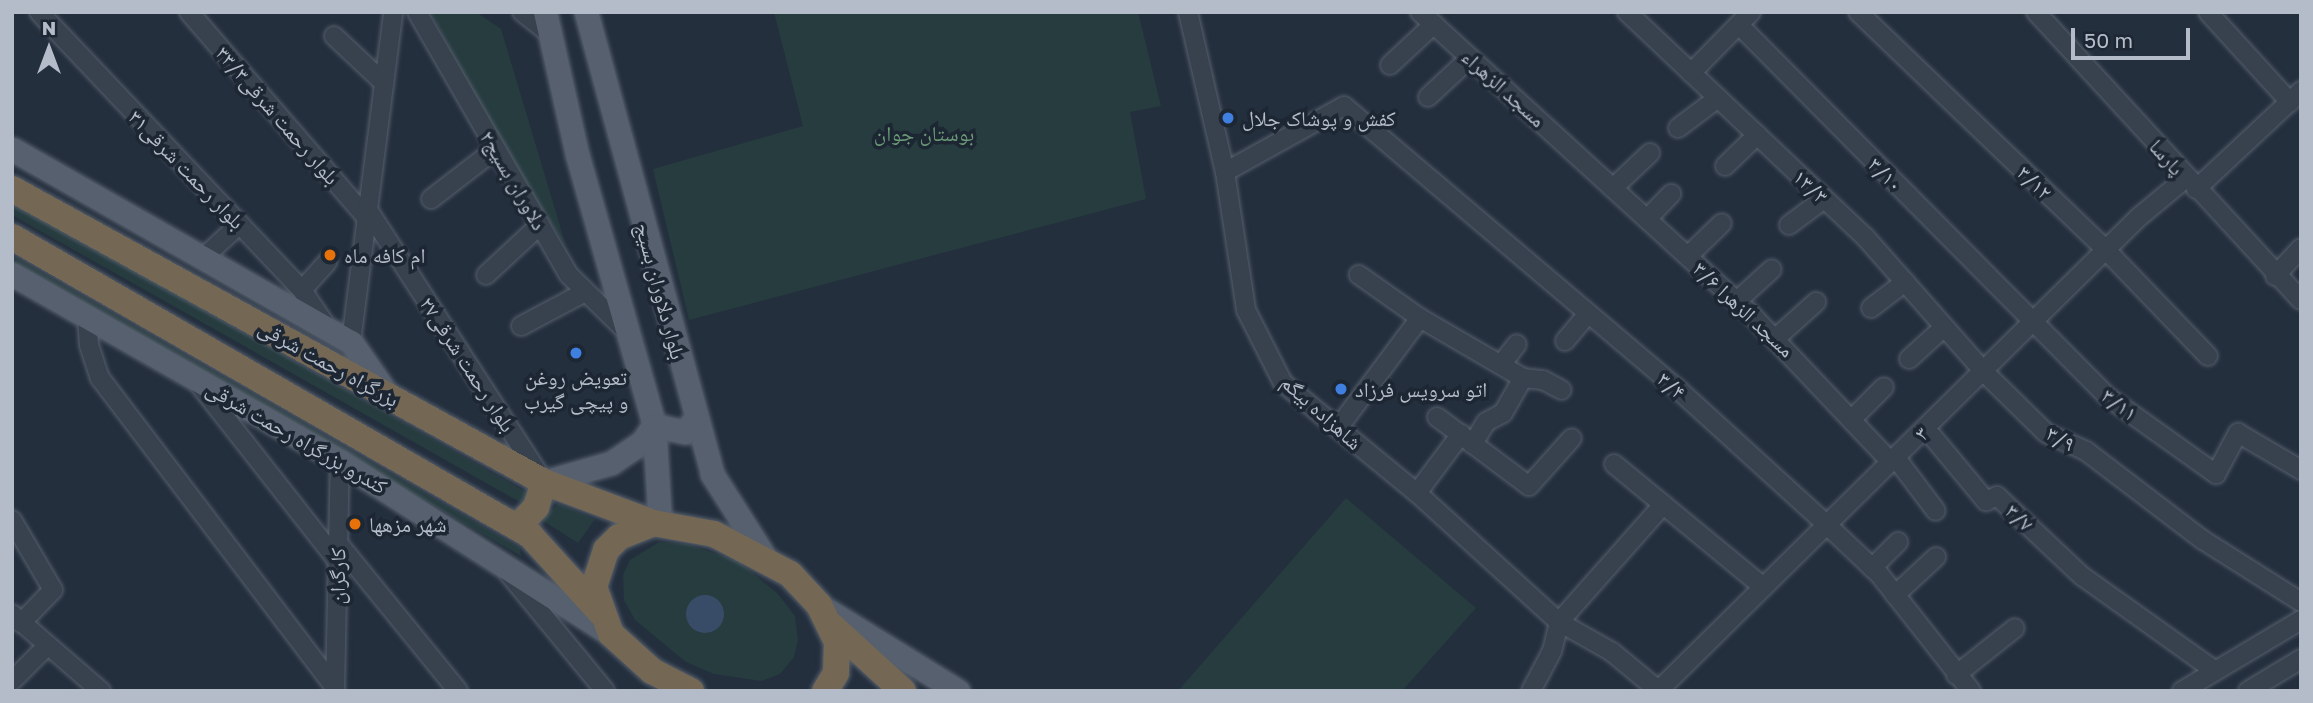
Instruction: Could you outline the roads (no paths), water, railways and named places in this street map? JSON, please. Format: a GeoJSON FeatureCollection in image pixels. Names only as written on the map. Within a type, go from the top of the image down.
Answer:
{"type":"FeatureCollection","features":[{"type":"Feature","properties":{"kind":"highway","name":"بزرگراه رحمت شرقی"},"geometry":{"type":"LineString","coordinates":[[12,189],[544,482],[656,523],[714,534],[764,556],[824,614]]}},
{"type":"Feature","properties":{"kind":"highway"},"geometry":{"type":"LineString","coordinates":[[12,237],[517,527],[652,671],[691,691]]}},
{"type":"Feature","properties":{"kind":"highway"},"geometry":{"type":"LineString","coordinates":[[517,527],[536,507],[544,482]]}},
{"type":"Feature","properties":{"kind":"highway"},"geometry":{"type":"LineString","coordinates":[[606,623],[594,587],[606,550],[619,537],[656,523]]}},
{"type":"Feature","properties":{"kind":"highway"},"geometry":{"type":"LineString","coordinates":[[824,614],[902,690]]}},
{"type":"Feature","properties":{"kind":"highway"},"geometry":{"type":"LineString","coordinates":[[824,614],[838,659],[825,691]]}},
{"type":"Feature","properties":{"kind":"main road","name":"بلوار دلاوران بسیج"},"geometry":{"type":"LineString","coordinates":[[586,12],[712,474],[764,556]]}},
{"type":"Feature","properties":{"kind":"main road","name":"بلوار دلاوران بسیج"},"geometry":{"type":"LineString","coordinates":[[547,23],[577,154],[654,425],[656,523]]}},
{"type":"Feature","properties":{"kind":"main road"},"geometry":{"type":"LineString","coordinates":[[12,149],[351,342],[388,397]]}},
{"type":"Feature","properties":{"kind":"main road","name":"کندرو بزرگراه رحمت شرقی"},"geometry":{"type":"LineString","coordinates":[[12,274],[340,461],[606,623]]}},
{"type":"Feature","properties":{"kind":"main road"},"geometry":{"type":"LineString","coordinates":[[544,482],[611,463],[642,442],[654,425],[685,432],[695,419]]}},
{"type":"Feature","properties":{"kind":"main road"},"geometry":{"type":"LineString","coordinates":[[824,614],[958,691]]}},
{"type":"Feature","properties":{"kind":"street","name":"بلوار رحمت شرقی۳۱"},"geometry":{"type":"LineString","coordinates":[[38,12],[302,290],[329,330]]}},
{"type":"Feature","properties":{"kind":"street","name":"بلوار رحمت شرقی۳۳/۳"},"geometry":{"type":"LineString","coordinates":[[189,12],[367,214]]}},
{"type":"Feature","properties":{"kind":"street"},"geometry":{"type":"LineString","coordinates":[[351,342],[393,12]]}},
{"type":"Feature","properties":{"kind":"street","name":"دلاوران بسیج۲"},"geometry":{"type":"LineString","coordinates":[[417,12],[540,225],[585,292],[630,335]]}},
{"type":"Feature","properties":{"kind":"street"},"geometry":{"type":"LineString","coordinates":[[522,12],[547,23]]}},
{"type":"Feature","properties":{"kind":"street","name":"شاهزاده بیگم"},"geometry":{"type":"LineString","coordinates":[[1188,12],[1225,172],[1247,310],[1283,383],[1417,493],[1559,622],[1612,652],[1658,690]]}},
{"type":"Feature","properties":{"kind":"street","name":"۱۳/۳"},"geometry":{"type":"LineString","coordinates":[[1626,12],[1824,199],[1905,282],[1984,372]]}},
{"type":"Feature","properties":{"kind":"street","name":"۳/۱۲"},"geometry":{"type":"LineString","coordinates":[[1858,12],[2106,250],[2208,356]]}},
{"type":"Feature","properties":{"kind":"street","name":"پارسا"},"geometry":{"type":"LineString","coordinates":[[2036,12],[2275,276],[2301,300]]}},
{"type":"Feature","properties":{"kind":"street"},"geometry":{"type":"LineString","coordinates":[[2208,12],[2295,97]]}},
{"type":"Feature","properties":{"kind":"street"},"geometry":{"type":"LineString","coordinates":[[1390,65],[1427,18]]}},
{"type":"Feature","properties":{"kind":"street","name":"مسجد الزهراء"},"geometry":{"type":"LineString","coordinates":[[1427,18],[1588,165]]}},
{"type":"Feature","properties":{"kind":"street"},"geometry":{"type":"LineString","coordinates":[[1691,73],[1745,19]]}},
{"type":"Feature","properties":{"kind":"street","name":"۳/۱۰"},"geometry":{"type":"LineString","coordinates":[[1745,19],[2034,322]]}},
{"type":"Feature","properties":{"kind":"street"},"geometry":{"type":"LineString","coordinates":[[334,36],[384,83]]}},
{"type":"Feature","properties":{"kind":"street"},"geometry":{"type":"LineString","coordinates":[[1428,97],[1470,58]]}},
{"type":"Feature","properties":{"kind":"street","name":"۳"},"geometry":{"type":"LineString","coordinates":[[1658,690],[2106,250],[2295,97]]}},
{"type":"Feature","properties":{"kind":"street"},"geometry":{"type":"LineString","coordinates":[[1678,128],[1718,98]]}},
{"type":"Feature","properties":{"kind":"street","name":"۳/۴"},"geometry":{"type":"LineString","coordinates":[[1225,172],[1344,106],[1588,314],[1827,525],[1872,568],[1971,691]]}},
{"type":"Feature","properties":{"kind":"street"},"geometry":{"type":"LineString","coordinates":[[1725,166],[1756,135]]}},
{"type":"Feature","properties":{"kind":"street"},"geometry":{"type":"LineString","coordinates":[[431,199],[496,149]]}},
{"type":"Feature","properties":{"kind":"street"},"geometry":{"type":"LineString","coordinates":[[1613,188],[1650,153]]}},
{"type":"Feature","properties":{"kind":"street","name":"مسجد الزهرا ۳/۶"},"geometry":{"type":"LineString","coordinates":[[1588,165],[1776,338],[1893,460],[1936,511]]}},
{"type":"Feature","properties":{"kind":"street"},"geometry":{"type":"LineString","coordinates":[[1647,219],[1671,194]]}},
{"type":"Feature","properties":{"kind":"street"},"geometry":{"type":"LineString","coordinates":[[1789,225],[1824,199]]}},
{"type":"Feature","properties":{"kind":"street","name":"بلوار رحمت شرقی۲۷"},"geometry":{"type":"LineString","coordinates":[[367,214],[544,482]]}},
{"type":"Feature","properties":{"kind":"street"},"geometry":{"type":"LineString","coordinates":[[1688,256],[1722,223]]}},
{"type":"Feature","properties":{"kind":"street"},"geometry":{"type":"LineString","coordinates":[[203,258],[240,224]]}},
{"type":"Feature","properties":{"kind":"street"},"geometry":{"type":"LineString","coordinates":[[486,275],[540,225]]}},
{"type":"Feature","properties":{"kind":"street"},"geometry":{"type":"LineString","coordinates":[[2275,276],[2301,248]]}},
{"type":"Feature","properties":{"kind":"street"},"geometry":{"type":"LineString","coordinates":[[302,290],[327,262]]}},
{"type":"Feature","properties":{"kind":"street"},"geometry":{"type":"LineString","coordinates":[[1737,301],[1772,269]]}},
{"type":"Feature","properties":{"kind":"street"},"geometry":{"type":"LineString","coordinates":[[1359,275],[1420,318],[1523,379],[1543,380],[1562,390]]}},
{"type":"Feature","properties":{"kind":"street"},"geometry":{"type":"LineString","coordinates":[[1871,308],[1905,282]]}},
{"type":"Feature","properties":{"kind":"street"},"geometry":{"type":"LineString","coordinates":[[521,326],[585,292]]}},
{"type":"Feature","properties":{"kind":"street"},"geometry":{"type":"LineString","coordinates":[[1776,338],[1816,302]]}},
{"type":"Feature","properties":{"kind":"street"},"geometry":{"type":"LineString","coordinates":[[1564,341],[1588,314]]}},
{"type":"Feature","properties":{"kind":"street"},"geometry":{"type":"LineString","coordinates":[[87,317],[89,345],[100,378],[193,506],[335,689]]}},
{"type":"Feature","properties":{"kind":"street"},"geometry":{"type":"LineString","coordinates":[[1338,428],[1420,318]]}},
{"type":"Feature","properties":{"kind":"street","name":"۳/۱۱"},"geometry":{"type":"LineString","coordinates":[[2034,322],[2108,397],[2216,474],[2238,433],[2301,470]]}},
{"type":"Feature","properties":{"kind":"street"},"geometry":{"type":"LineString","coordinates":[[1909,359],[1944,327]]}},
{"type":"Feature","properties":{"kind":"street"},"geometry":{"type":"LineString","coordinates":[[1501,365],[1517,344]]}},
{"type":"Feature","properties":{"kind":"street","name":"۳/۹"},"geometry":{"type":"LineString","coordinates":[[1984,372],[2046,433],[2087,452],[2203,540],[2301,602]]}},
{"type":"Feature","properties":{"kind":"street"},"geometry":{"type":"LineString","coordinates":[[194,377],[337,551],[458,691]]}},
{"type":"Feature","properties":{"kind":"street"},"geometry":{"type":"LineString","coordinates":[[1417,493],[1467,439],[1486,422],[1503,413],[1523,379]]}},
{"type":"Feature","properties":{"kind":"street"},"geometry":{"type":"LineString","coordinates":[[1852,419],[1884,387]]}},
{"type":"Feature","properties":{"kind":"street"},"geometry":{"type":"LineString","coordinates":[[1437,417],[1530,486],[1572,438]]}},
{"type":"Feature","properties":{"kind":"street","name":"۳/۷"},"geometry":{"type":"LineString","coordinates":[[1932,436],[1986,501],[1997,496],[2082,576],[2215,671]]}},
{"type":"Feature","properties":{"kind":"street","name":"کارگران"},"geometry":{"type":"LineString","coordinates":[[335,689],[340,461]]}},
{"type":"Feature","properties":{"kind":"street"},"geometry":{"type":"LineString","coordinates":[[1614,464],[1763,587]]}},
{"type":"Feature","properties":{"kind":"street"},"geometry":{"type":"LineString","coordinates":[[1531,691],[1552,651],[1559,622],[1663,505]]}},
{"type":"Feature","properties":{"kind":"street"},"geometry":{"type":"LineString","coordinates":[[12,520],[53,590],[17,618],[101,691]]}},
{"type":"Feature","properties":{"kind":"street"},"geometry":{"type":"LineString","coordinates":[[1872,568],[1898,541]]}},
{"type":"Feature","properties":{"kind":"street"},"geometry":{"type":"LineString","coordinates":[[494,555],[605,691]]}},
{"type":"Feature","properties":{"kind":"street"},"geometry":{"type":"LineString","coordinates":[[1895,596],[1936,558]]}},
{"type":"Feature","properties":{"kind":"street"},"geometry":{"type":"LineString","coordinates":[[2182,691],[2301,620]]}},
{"type":"Feature","properties":{"kind":"street"},"geometry":{"type":"LineString","coordinates":[[1956,675],[2015,628]]}},
{"type":"Feature","properties":{"kind":"street"},"geometry":{"type":"LineString","coordinates":[[12,681],[47,646]]}},
{"type":"Feature","properties":{"kind":"street"},"geometry":{"type":"LineString","coordinates":[[2248,691],[2301,659]]}},
{"type":"Feature","properties":{"kind":"water"},"geometry":{"type":"Polygon","coordinates":[[[705,595],[718,601],[724,614],[718,627],[705,633],[692,627],[686,614],[692,601],[705,595]]]}},
{"type":"Feature","properties":{"kind":"place","name":"کفش و پوشاک جلال"},"geometry":{"type":"Point","coordinates":[1228,118]}},
{"type":"Feature","properties":{"kind":"place","name":"ام کافه ماه"},"geometry":{"type":"Point","coordinates":[330,255]}},
{"type":"Feature","properties":{"kind":"place","name":"تعویض روغن و پیچی گیرب"},"geometry":{"type":"Point","coordinates":[576,353]}},
{"type":"Feature","properties":{"kind":"place","name":"اتو سرویس فرزاد"},"geometry":{"type":"Point","coordinates":[1341,389]}},
{"type":"Feature","properties":{"kind":"place","name":"شهر مزهها"},"geometry":{"type":"Point","coordinates":[355,524]}},
{"type":"Feature","properties":{"kind":"park label","name":"بوستان جوان"},"geometry":{"type":"Point","coordinates":[924,133]}}]}
